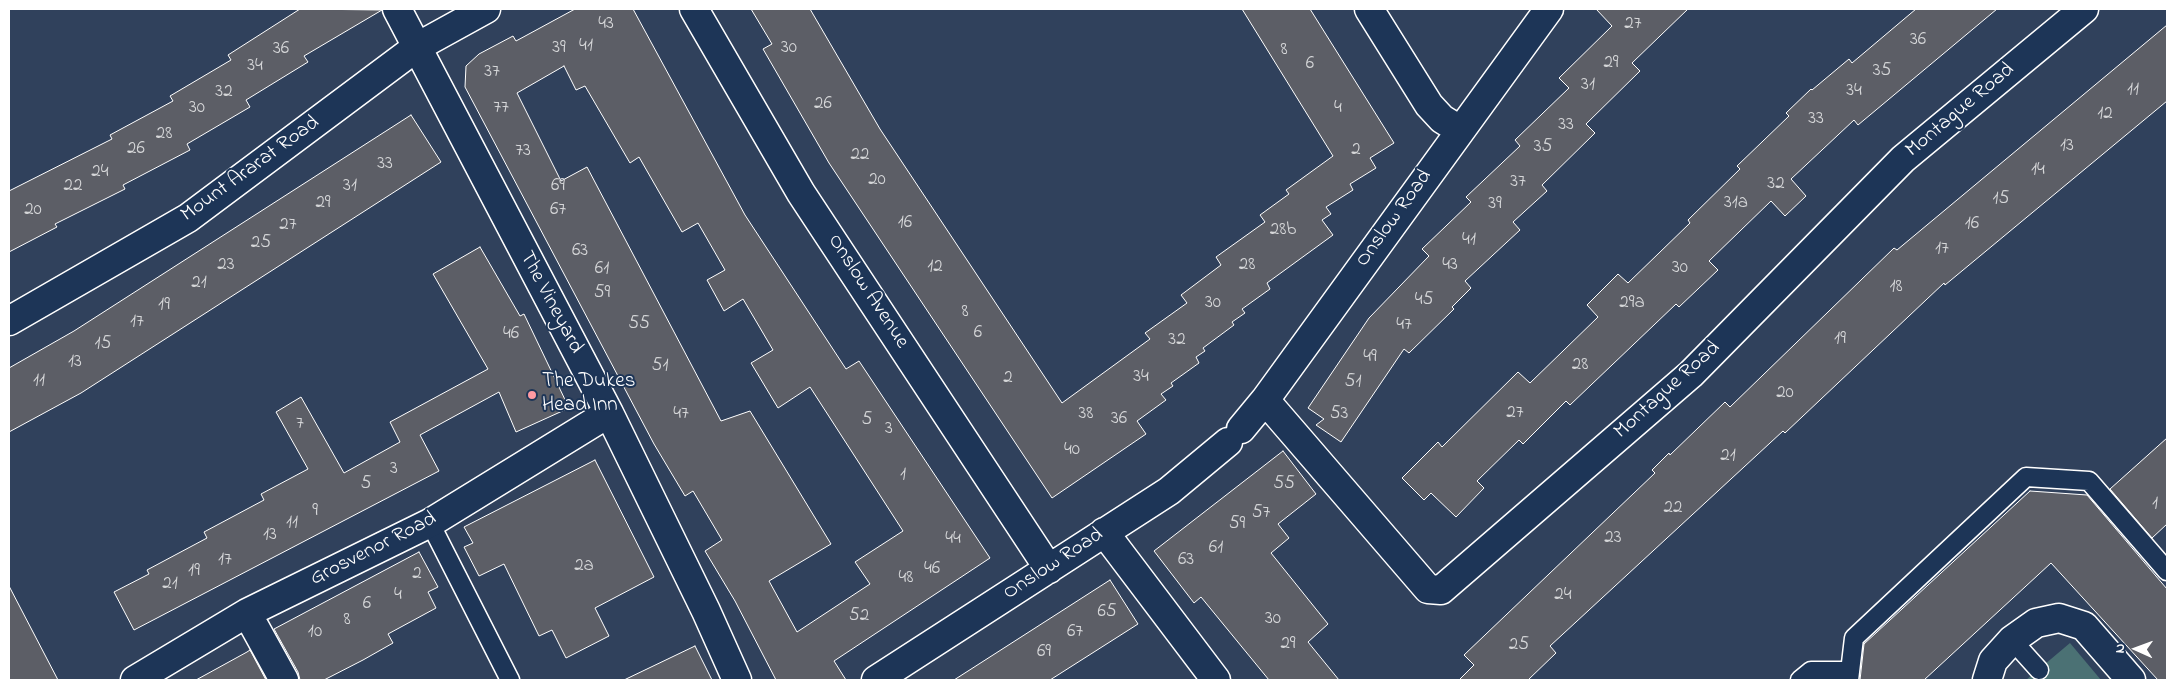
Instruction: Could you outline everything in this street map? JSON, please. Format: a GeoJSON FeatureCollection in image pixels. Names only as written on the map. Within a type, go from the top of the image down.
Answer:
{"type":"FeatureCollection","features":[{"type":"Feature","properties":{"kind":"street","name":"The Vineyard"},"geometry":{"type":"LineString","coordinates":[[397,9],[609,413],[706,611],[737,680]]}},
{"type":"Feature","properties":{"kind":"street","name":"Mount Ararat Road"},"geometry":{"type":"LineString","coordinates":[[9,321],[188,218],[417,47],[486,9]]}},
{"type":"Feature","properties":{"kind":"street","name":"Onslow Avenue"},"geometry":{"type":"LineString","coordinates":[[694,9],[802,193],[1049,569]]}},
{"type":"Feature","properties":{"kind":"street"},"geometry":{"type":"LineString","coordinates":[[1370,9],[1429,105],[1442,118],[1460,130]]}},
{"type":"Feature","properties":{"kind":"street","name":"Onslow Road"},"geometry":{"type":"LineString","coordinates":[[876,680],[1169,492],[1234,436],[1265,400],[1549,9]]}},
{"type":"Feature","properties":{"kind":"street","name":"Montague Road"},"geometry":{"type":"LineString","coordinates":[[1265,400],[1428,589],[1441,590],[1691,374],[1903,159],[2084,9]]}},
{"type":"Feature","properties":{"kind":"street","name":"Grosvenor Road"},"geometry":{"type":"LineString","coordinates":[[135,680],[247,613],[430,523],[609,413]]}},
{"type":"Feature","properties":{"kind":"street"},"geometry":{"type":"LineString","coordinates":[[1104,532],[1216,680]]}},
{"type":"Feature","properties":{"kind":"street"},"geometry":{"type":"LineString","coordinates":[[247,613],[284,680]]}},
{"type":"Feature","properties":{"kind":"street"},"geometry":{"type":"LineString","coordinates":[[1988,680],[1993,661],[2012,640],[2036,623],[2059,618],[2084,626],[2131,680]]}},
{"type":"Feature","properties":{"kind":"lane"},"geometry":{"type":"LineString","coordinates":[[1800,680],[1811,671],[1849,676],[1854,638],[2026,477],[2089,481],[2167,571]]}},
{"type":"Feature","properties":{"kind":"lane"},"geometry":{"type":"LineString","coordinates":[[430,523],[510,680]]}},
{"type":"Feature","properties":{"kind":"lane"},"geometry":{"type":"LineString","coordinates":[[2012,640],[2039,670]]}},
{"type":"Feature","properties":{"kind":"green space"},"geometry":{"type":"Polygon","coordinates":[[[2070,643],[2101,680],[2026,680],[2070,643]]]}},
{"type":"Feature","properties":{"kind":"building"},"geometry":{"type":"Polygon","coordinates":[[[300,9],[382,10],[304,56],[308,62],[246,100],[250,107],[187,144],[190,150],[123,185],[125,189],[55,224],[57,227],[9,252],[9,191],[112,139],[110,135],[173,101],[170,96],[231,60],[228,55],[300,9]]]}},
{"type":"Feature","properties":{"kind":"building"},"geometry":{"type":"Polygon","coordinates":[[[575,9],[633,9],[745,215],[846,369],[859,361],[990,558],[834,661],[846,680],[776,680],[735,601],[705,551],[722,540],[693,491],[685,496],[654,444],[465,87],[466,66],[479,54],[513,36],[516,41],[575,9]],[[564,66],[517,93],[561,181],[587,167],[721,421],[750,411],[831,544],[769,581],[797,632],[870,584],[855,562],[903,531],[810,387],[778,408],[751,363],[773,350],[743,299],[724,311],[707,280],[725,270],[698,223],[682,232],[639,157],[630,163],[585,86],[576,90],[564,66]]]}},
{"type":"Feature","properties":{"kind":"building"},"geometry":{"type":"Polygon","coordinates":[[[751,9],[810,9],[880,129],[1062,403],[1150,339],[1145,333],[1187,303],[1181,295],[1221,265],[1216,257],[1265,222],[1260,215],[1289,194],[1286,190],[1333,156],[1242,9],[1310,9],[1394,143],[1370,158],[1376,168],[1350,184],[1353,190],[1326,207],[1331,214],[1322,220],[1333,235],[1267,283],[1270,289],[1242,309],[1245,313],[1232,322],[1234,325],[1203,348],[1205,351],[1196,357],[1199,363],[1171,383],[1173,386],[1161,394],[1166,400],[1137,421],[1146,434],[1052,498],[829,163],[763,49],[772,44],[751,9]]]}},
{"type":"Feature","properties":{"kind":"building"},"geometry":{"type":"Polygon","coordinates":[[[1596,9],[1688,9],[1632,63],[1640,71],[1586,124],[1595,133],[1542,185],[1547,191],[1513,222],[1520,230],[1465,281],[1471,288],[1452,307],[1454,309],[1409,353],[1404,349],[1341,442],[1316,425],[1324,419],[1308,408],[1369,318],[1429,256],[1422,249],[1471,202],[1466,197],[1520,146],[1515,140],[1569,88],[1559,78],[1612,26],[1596,9]]]}},
{"type":"Feature","properties":{"kind":"building"},"geometry":{"type":"Polygon","coordinates":[[[1916,9],[1997,9],[1858,125],[1854,120],[1791,179],[1806,196],[1785,216],[1771,201],[1709,261],[1718,270],[1679,307],[1676,304],[1570,405],[1566,401],[1523,444],[1519,440],[1477,481],[1484,488],[1456,517],[1431,493],[1424,500],[1402,478],[1438,442],[1442,447],[1518,372],[1530,383],[1598,317],[1587,305],[1618,274],[1628,283],[1690,223],[1688,220],[1740,169],[1737,166],[1789,116],[1786,113],[1811,89],[1849,59],[1852,63],[1916,9]]]}},
{"type":"Feature","properties":{"kind":"building"},"geometry":{"type":"Polygon","coordinates":[[[2167,25],[2167,101],[1945,285],[1944,283],[1785,433],[1783,431],[1550,646],[1556,653],[1528,680],[1459,680],[1474,665],[1464,655],[1655,473],[1652,470],[1669,453],[1670,455],[1725,402],[1730,407],[1894,248],[1897,250],[2167,25]]]}},
{"type":"Feature","properties":{"kind":"building"},"geometry":{"type":"Polygon","coordinates":[[[411,115],[441,162],[81,393],[9,432],[9,368],[74,331],[411,115]]]}},
{"type":"Feature","properties":{"kind":"building"},"geometry":{"type":"Polygon","coordinates":[[[480,247],[520,316],[524,314],[569,408],[516,432],[499,392],[420,435],[439,471],[134,630],[114,592],[149,574],[147,570],[207,538],[204,532],[264,500],[261,494],[308,469],[276,412],[301,397],[344,473],[400,442],[390,422],[488,369],[433,274],[480,247]]]}},
{"type":"Feature","properties":{"kind":"building"},"geometry":{"type":"Polygon","coordinates":[[[2167,438],[2167,524],[2152,538],[2110,489],[2167,438]]]}},
{"type":"Feature","properties":{"kind":"building"},"geometry":{"type":"Polygon","coordinates":[[[1283,451],[1316,494],[1278,524],[1289,538],[1271,553],[1328,624],[1308,642],[1339,680],[1269,680],[1201,597],[1194,603],[1154,551],[1283,451]]]}},
{"type":"Feature","properties":{"kind":"building"},"geometry":{"type":"Polygon","coordinates":[[[595,460],[654,577],[595,608],[609,636],[566,658],[552,630],[539,636],[504,564],[479,576],[464,547],[473,543],[464,527],[595,460]]]}},
{"type":"Feature","properties":{"kind":"building"},"geometry":{"type":"Polygon","coordinates":[[[2030,491],[2087,495],[2167,589],[2167,680],[2158,680],[2051,563],[1924,680],[1860,680],[1864,644],[2030,491]]]}},
{"type":"Feature","properties":{"kind":"building"},"geometry":{"type":"Polygon","coordinates":[[[419,552],[438,587],[428,592],[436,608],[388,634],[393,643],[363,660],[324,680],[300,680],[298,672],[274,629],[419,552]]]}},
{"type":"Feature","properties":{"kind":"building"},"geometry":{"type":"Polygon","coordinates":[[[1110,580],[1138,624],[1050,680],[954,680],[1110,580]]]}},
{"type":"Feature","properties":{"kind":"building"},"geometry":{"type":"Polygon","coordinates":[[[9,586],[58,680],[9,680],[9,586]]]}},
{"type":"Feature","properties":{"kind":"building"},"geometry":{"type":"Polygon","coordinates":[[[695,646],[712,680],[624,680],[695,646]]]}},
{"type":"Feature","properties":{"kind":"building"},"geometry":{"type":"Polygon","coordinates":[[[250,650],[266,680],[196,680],[247,652],[250,650]]]}},
{"type":"Feature","properties":{"kind":"place","name":"The Dukes Head Inn"},"geometry":{"type":"Point","coordinates":[532,395]}}]}
